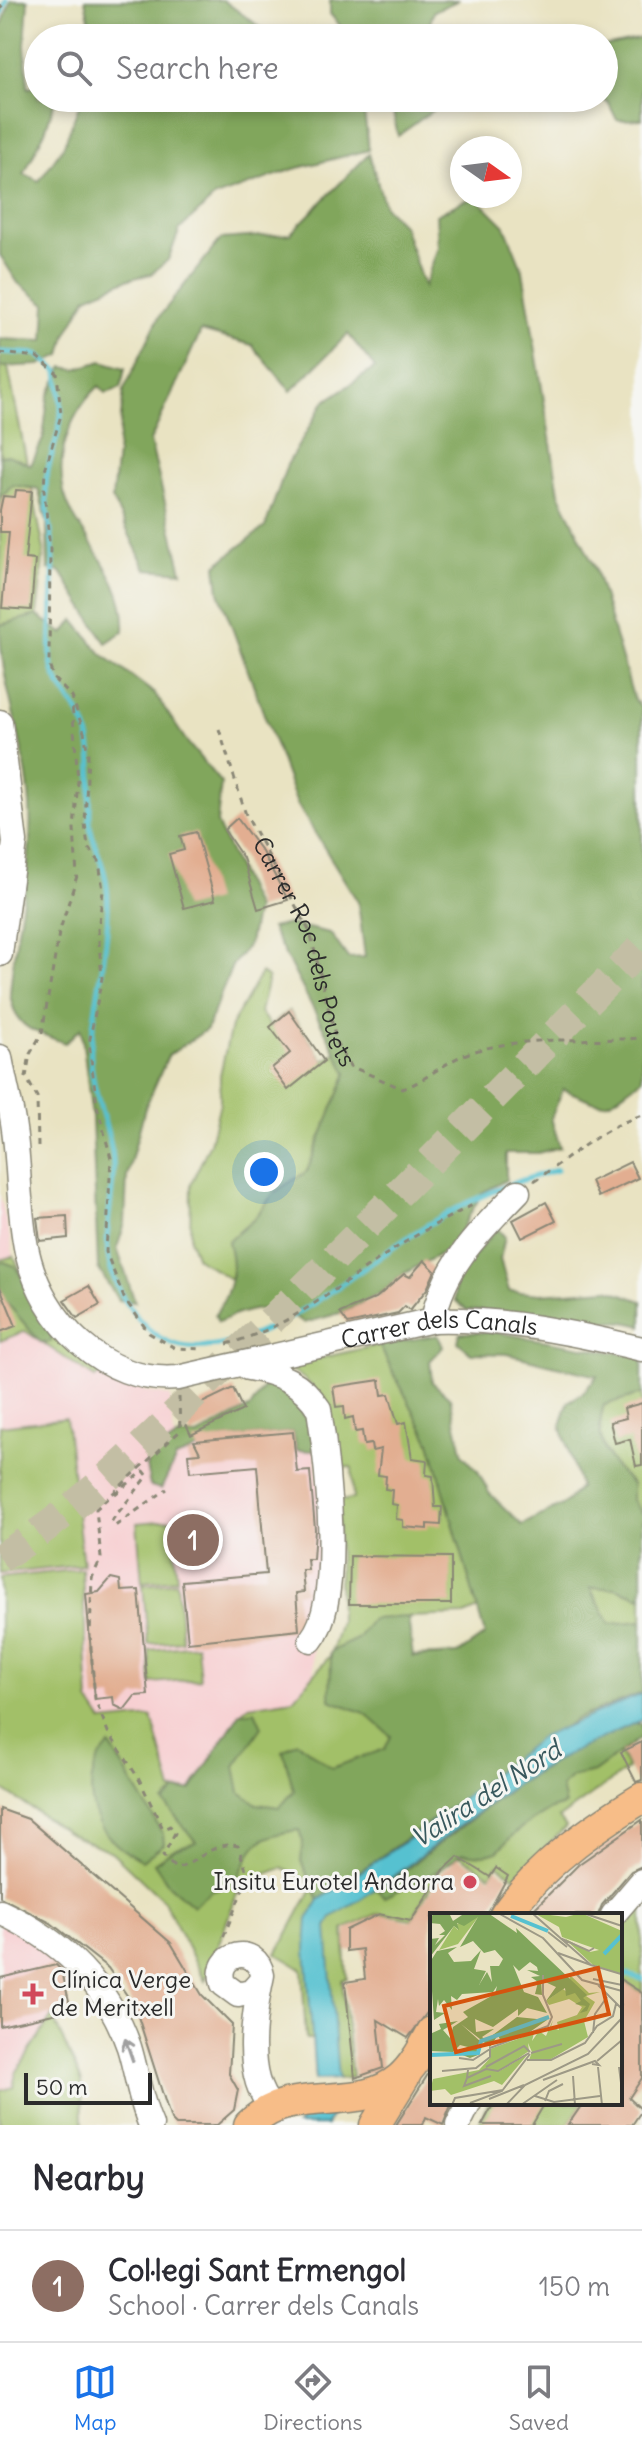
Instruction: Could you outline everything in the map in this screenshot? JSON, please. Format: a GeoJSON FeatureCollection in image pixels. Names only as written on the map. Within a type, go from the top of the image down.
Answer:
{"type":"FeatureCollection","features":[{"type":"Feature","properties":{"kind":"main road"},"geometry":{"type":"LineString","coordinates":[[507,1913],[528,1886],[579,1841],[642,1798]]}},
{"type":"Feature","properties":{"kind":"main road"},"geometry":{"type":"LineString","coordinates":[[373,2125],[430,2035]]}},
{"type":"Feature","properties":{"kind":"main road"},"geometry":{"type":"LineString","coordinates":[[269,2111],[389,2085],[410,2067]]}},
{"type":"Feature","properties":{"kind":"main road"},"geometry":{"type":"LineString","coordinates":[[338,2098],[365,2104],[373,2125]]}},
{"type":"Feature","properties":{"kind":"street"},"geometry":{"type":"LineString","coordinates":[[0,722],[14,808],[15,842],[0,954]]}},
{"type":"Feature","properties":{"kind":"street","name":"Carrer dels Canals"},"geometry":{"type":"LineString","coordinates":[[0,1057],[14,1129],[27,1254],[42,1291],[62,1323],[94,1356],[138,1376],[178,1378],[433,1320],[520,1325],[642,1349]]}},
{"type":"Feature","properties":{"kind":"street"},"geometry":{"type":"LineString","coordinates":[[433,1320],[438,1294],[467,1243],[518,1192]]}},
{"type":"Feature","properties":{"kind":"street","name":"Carrer dels Canals"},"geometry":{"type":"LineString","coordinates":[[237,1367],[291,1379],[310,1395],[319,1409],[330,1569],[320,1629],[311,1640]]}},
{"type":"Feature","properties":{"kind":"street"},"geometry":{"type":"LineString","coordinates":[[615,1913],[642,1881]]}},
{"type":"Feature","properties":{"kind":"street"},"geometry":{"type":"LineString","coordinates":[[0,1912],[49,1940],[79,1963],[99,1987],[128,2045],[143,2119]]}},
{"type":"Feature","properties":{"kind":"street"},"geometry":{"type":"LineString","coordinates":[[255,2039],[250,2009],[232,1993],[221,1977],[227,1959],[239,1954],[252,1957],[261,1968],[253,2073],[269,2111]]}},
{"type":"Feature","properties":{"kind":"street"},"geometry":{"type":"LineString","coordinates":[[232,1993],[251,1992],[260,1982]]}},
{"type":"Feature","properties":{"kind":"street"},"geometry":{"type":"LineString","coordinates":[[458,2125],[468,2105]]}},
{"type":"Feature","properties":{"kind":"path"},"geometry":{"type":"LineString","coordinates":[[0,11],[4,0]]}},
{"type":"Feature","properties":{"kind":"path"},"geometry":{"type":"LineString","coordinates":[[0,353],[37,357],[57,373],[61,415],[45,470],[44,490],[50,549],[49,665],[54,679],[72,697],[88,754],[85,824],[88,847],[99,861],[103,891],[98,930],[102,978],[89,1043],[97,1106],[111,1158],[106,1252],[124,1298],[149,1333],[175,1348],[208,1349]]}},
{"type":"Feature","properties":{"kind":"path"},"geometry":{"type":"LineString","coordinates":[[38,1158],[37,1097],[26,1077],[30,1054],[42,1033],[59,933],[77,876],[74,829],[78,780],[72,697]]}},
{"type":"Feature","properties":{"kind":"path","name":"Carrer Roc dels Pouets"},"geometry":{"type":"LineString","coordinates":[[219,729],[246,815],[310,932],[337,1044],[350,1066],[403,1089],[426,1080],[465,1054],[509,1043],[642,1038]]}},
{"type":"Feature","properties":{"kind":"path"},"geometry":{"type":"LineString","coordinates":[[518,1192],[567,1160],[597,1133],[642,1115]]}},
{"type":"Feature","properties":{"kind":"path"},"geometry":{"type":"LineString","coordinates":[[220,1346],[288,1321],[329,1298],[429,1227],[479,1202]]}},
{"type":"Feature","properties":{"kind":"path"},"geometry":{"type":"LineString","coordinates":[[96,1509],[180,1431],[178,1378]]}},
{"type":"Feature","properties":{"kind":"path"},"geometry":{"type":"LineString","coordinates":[[96,1509],[144,1471],[148,1476],[112,1520],[115,1526],[167,1489]]}},
{"type":"Feature","properties":{"kind":"path"},"geometry":{"type":"LineString","coordinates":[[96,1509],[101,1558],[92,1578],[90,1636],[95,1699],[108,1732],[139,1779],[163,1829],[170,1826],[175,1833],[163,1856],[176,1869],[227,1843],[238,1846],[248,1876],[223,1938],[221,1952],[227,1959]]}},
{"type":"Feature","properties":{"kind":"shaded area"},"geometry":{"type":"Polygon","coordinates":[[[0,1195],[14,1256],[63,1345],[106,1377],[148,1392],[170,1396],[174,1435],[180,1443],[313,1430],[325,1551],[311,1629],[314,1675],[293,1699],[249,1706],[191,1790],[172,1791],[152,1717],[102,1722],[89,1701],[82,1569],[0,1578],[0,1195]]]}},
{"type":"Feature","properties":{"kind":"shaded area","name":"Clínica Verge de Meritxell"},"geometry":{"type":"Polygon","coordinates":[[[0,1922],[80,1972],[16,2073],[13,2087],[0,2091],[0,1922]]]}},
{"type":"Feature","properties":{"kind":"green space"},"geometry":{"type":"Polygon","coordinates":[[[11,0],[28,0],[24,24],[24,112],[51,112],[24,174],[39,181],[63,147],[77,112],[364,112],[369,150],[294,169],[215,197],[180,229],[168,260],[151,274],[126,280],[87,297],[66,335],[61,355],[40,365],[0,367],[0,339],[44,341],[46,304],[18,283],[0,255],[0,31],[11,0]]]}},
{"type":"Feature","properties":{"kind":"green space"},"geometry":{"type":"Polygon","coordinates":[[[85,0],[223,0],[256,24],[90,24],[85,0]]]}},
{"type":"Feature","properties":{"kind":"green space"},"geometry":{"type":"Polygon","coordinates":[[[330,0],[459,0],[434,11],[430,24],[339,24],[330,14],[330,0]]]}},
{"type":"Feature","properties":{"kind":"green space"},"geometry":{"type":"Polygon","coordinates":[[[642,38],[642,119],[617,120],[613,112],[618,112],[618,43],[642,38]]]}},
{"type":"Feature","properties":{"kind":"green space"},"geometry":{"type":"Polygon","coordinates":[[[393,112],[430,112],[398,136],[393,112]]]}},
{"type":"Feature","properties":{"kind":"green space"},"geometry":{"type":"Polygon","coordinates":[[[369,154],[385,207],[403,225],[424,287],[438,247],[436,215],[450,208],[487,208],[505,226],[523,271],[559,493],[595,568],[634,700],[642,707],[642,1079],[606,1102],[591,1100],[563,1089],[551,1118],[560,1147],[538,1153],[506,1153],[506,1180],[482,1193],[451,1248],[405,1273],[383,1292],[340,1313],[305,1323],[272,1309],[252,1310],[218,1322],[215,1315],[231,1280],[228,1241],[253,1220],[275,1192],[307,1171],[347,1073],[271,928],[289,924],[330,933],[348,958],[365,957],[358,902],[297,804],[219,592],[216,565],[265,527],[287,465],[324,402],[375,368],[348,334],[291,391],[252,345],[201,331],[150,441],[182,572],[146,569],[112,499],[124,389],[159,317],[221,239],[290,234],[369,154]]]}},
{"type":"Feature","properties":{"kind":"green space"},"geometry":{"type":"Polygon","coordinates":[[[102,361],[125,368],[121,388],[106,393],[99,386],[77,414],[64,446],[62,481],[73,515],[108,570],[120,598],[124,631],[106,643],[61,572],[48,569],[47,521],[38,489],[12,485],[0,498],[0,456],[8,455],[31,465],[43,439],[48,397],[63,367],[76,369],[102,361]]]}},
{"type":"Feature","properties":{"kind":"green space"},"geometry":{"type":"Polygon","coordinates":[[[0,367],[8,367],[44,550],[37,615],[0,625],[0,367]]]}},
{"type":"Feature","properties":{"kind":"green space"},"geometry":{"type":"Polygon","coordinates":[[[37,615],[64,634],[74,620],[102,654],[155,694],[187,742],[221,783],[217,823],[256,909],[249,943],[232,966],[207,1029],[168,1056],[145,1108],[127,1176],[125,1223],[117,1248],[135,1302],[118,1300],[98,1268],[92,1118],[81,1028],[65,1043],[35,1032],[17,1015],[10,994],[29,852],[30,805],[24,760],[4,670],[0,625],[37,615]]]}},
{"type":"Feature","properties":{"kind":"green space"},"geometry":{"type":"Polygon","coordinates":[[[261,973],[268,978],[260,1012],[270,1026],[289,1011],[324,1061],[337,1052],[347,1073],[307,1172],[275,1192],[253,1220],[228,1241],[234,1265],[230,1279],[197,1258],[190,1240],[191,1184],[210,1143],[220,1103],[220,1075],[231,1026],[261,973]]]}},
{"type":"Feature","properties":{"kind":"green space"},"geometry":{"type":"Polygon","coordinates":[[[497,1228],[505,1237],[500,1259],[509,1291],[540,1294],[608,1289],[642,1301],[642,1326],[467,1311],[455,1300],[454,1281],[497,1228]]]}},
{"type":"Feature","properties":{"kind":"green space"},"geometry":{"type":"Polygon","coordinates":[[[14,1256],[49,1322],[72,1350],[101,1374],[95,1378],[25,1331],[0,1341],[0,1260],[14,1256]]]}},
{"type":"Feature","properties":{"kind":"green space"},"geometry":{"type":"Polygon","coordinates":[[[0,1263],[15,1266],[52,1328],[51,1342],[40,1342],[7,1303],[0,1306],[0,1263]]]}},
{"type":"Feature","properties":{"kind":"green space"},"geometry":{"type":"Polygon","coordinates":[[[494,1332],[642,1357],[642,1394],[604,1405],[600,1429],[604,1449],[632,1484],[632,1500],[642,1514],[642,1597],[615,1588],[590,1588],[610,1624],[642,1621],[642,1693],[576,1719],[319,1900],[301,1861],[303,1842],[299,1830],[263,1840],[252,1851],[234,1885],[212,1890],[193,1906],[169,1885],[154,1863],[176,1848],[196,1842],[164,1802],[176,1791],[191,1790],[240,1713],[255,1711],[262,1727],[235,1766],[240,1792],[257,1804],[280,1807],[294,1791],[283,1751],[297,1742],[332,1768],[385,1749],[391,1736],[365,1713],[330,1700],[331,1651],[357,1639],[372,1619],[408,1617],[413,1657],[458,1654],[485,1635],[430,1442],[379,1345],[438,1335],[443,1347],[430,1361],[432,1382],[450,1398],[463,1455],[478,1471],[489,1493],[522,1525],[564,1504],[580,1487],[561,1426],[568,1402],[583,1393],[597,1376],[507,1354],[471,1353],[458,1342],[460,1333],[494,1332]]]}},
{"type":"Feature","properties":{"kind":"green space"},"geometry":{"type":"Polygon","coordinates":[[[379,1345],[430,1442],[478,1609],[465,1615],[408,1617],[412,1656],[458,1654],[485,1635],[626,1735],[618,1749],[628,1769],[559,1818],[566,1827],[515,1877],[498,1865],[490,1875],[458,1854],[440,1870],[412,1919],[379,1913],[344,1929],[347,1978],[342,1980],[352,2078],[315,2080],[313,2039],[306,2039],[302,1969],[277,1954],[314,1885],[282,1868],[241,1883],[205,1981],[164,1901],[112,1852],[67,1832],[0,1788],[0,1578],[82,1569],[89,1701],[103,1722],[152,1717],[172,1791],[191,1790],[242,1711],[249,1706],[293,1699],[330,1656],[340,1621],[338,1501],[353,1499],[352,1467],[335,1468],[328,1420],[320,1397],[301,1376],[285,1366],[379,1345]]]}},
{"type":"Feature","properties":{"kind":"green space"},"geometry":{"type":"Polygon","coordinates":[[[279,1384],[308,1423],[314,1451],[297,1450],[293,1432],[222,1439],[176,1458],[161,1489],[150,1486],[146,1467],[151,1456],[181,1435],[197,1436],[251,1407],[264,1386],[279,1384]]]}},
{"type":"Feature","properties":{"kind":"green space"},"geometry":{"type":"Polygon","coordinates":[[[640,1393],[642,1514],[632,1500],[632,1484],[604,1449],[600,1429],[604,1405],[640,1393]]]}},
{"type":"Feature","properties":{"kind":"green space"},"geometry":{"type":"Polygon","coordinates":[[[66,1418],[83,1565],[0,1574],[0,1426],[66,1418]]]}},
{"type":"Feature","properties":{"kind":"green space"},"geometry":{"type":"Polygon","coordinates":[[[171,1520],[177,1579],[142,1582],[137,1523],[171,1520]]]}},
{"type":"Feature","properties":{"kind":"green space"},"geometry":{"type":"Polygon","coordinates":[[[177,1582],[182,1641],[148,1644],[143,1585],[177,1582]]]}},
{"type":"Feature","properties":{"kind":"green space"},"geometry":{"type":"Polygon","coordinates":[[[589,1587],[615,1588],[642,1597],[642,1621],[610,1624],[589,1587]]]}},
{"type":"Feature","properties":{"kind":"green space"},"geometry":{"type":"Polygon","coordinates":[[[197,1645],[200,1679],[151,1683],[149,1650],[197,1645]]]}},
{"type":"Feature","properties":{"kind":"green space"},"geometry":{"type":"Polygon","coordinates":[[[636,1723],[642,1725],[642,1737],[594,1772],[572,1777],[561,1787],[565,1805],[551,1809],[522,1827],[497,1851],[483,1855],[463,1853],[432,1874],[385,1897],[378,1891],[514,1786],[580,1747],[636,1723]]]}},
{"type":"Feature","properties":{"kind":"green space"},"geometry":{"type":"Polygon","coordinates":[[[110,1745],[163,1834],[164,1844],[142,1861],[122,1849],[106,1833],[94,1808],[91,1795],[95,1768],[110,1745]]]}},
{"type":"Feature","properties":{"kind":"green space"},"geometry":{"type":"Polygon","coordinates":[[[642,1897],[642,1993],[622,1980],[622,1921],[642,1897]]]}},
{"type":"Feature","properties":{"kind":"green space"},"geometry":{"type":"Polygon","coordinates":[[[52,2016],[82,2082],[83,2125],[0,2125],[0,2091],[13,2087],[16,2073],[52,2016]]]}},
{"type":"Feature","properties":{"kind":"green space"},"geometry":{"type":"Polygon","coordinates":[[[486,2105],[582,2105],[568,2125],[479,2125],[486,2105]]]}},
{"type":"Feature","properties":{"kind":"water","name":"Valira del Nord"},"geometry":{"type":"Polygon","coordinates":[[[642,1694],[642,1720],[575,1751],[527,1778],[379,1887],[332,1917],[327,1927],[338,2079],[315,2080],[306,1949],[308,1918],[319,1900],[426,1827],[541,1737],[642,1694]]]}},
{"type":"Feature","properties":{"kind":"water"},"geometry":{"type":"Polygon","coordinates":[[[332,2115],[327,2125],[297,2125],[301,2119],[332,2115]]]}},
{"type":"Feature","properties":{"kind":"building"},"geometry":{"type":"Polygon","coordinates":[[[16,490],[32,491],[25,559],[35,560],[31,610],[2,608],[9,532],[0,532],[0,510],[3,496],[15,497],[16,490]]]}},
{"type":"Feature","properties":{"kind":"building"},"geometry":{"type":"Polygon","coordinates":[[[237,818],[262,852],[288,900],[258,909],[243,858],[224,830],[237,818]]]}},
{"type":"Feature","properties":{"kind":"building"},"geometry":{"type":"Polygon","coordinates":[[[196,832],[215,900],[184,908],[169,854],[184,850],[180,836],[196,832]]]}},
{"type":"Feature","properties":{"kind":"building"},"geometry":{"type":"Polygon","coordinates":[[[289,1011],[324,1061],[288,1090],[272,1068],[290,1053],[270,1027],[289,1011]]]}},
{"type":"Feature","properties":{"kind":"building"},"geometry":{"type":"Polygon","coordinates":[[[630,1162],[638,1178],[598,1197],[591,1181],[630,1162]]]}},
{"type":"Feature","properties":{"kind":"building"},"geometry":{"type":"Polygon","coordinates":[[[546,1202],[556,1221],[522,1238],[513,1220],[546,1202]]]}},
{"type":"Feature","properties":{"kind":"building"},"geometry":{"type":"Polygon","coordinates":[[[67,1216],[68,1238],[40,1241],[37,1218],[67,1216]]]}},
{"type":"Feature","properties":{"kind":"building"},"geometry":{"type":"Polygon","coordinates":[[[424,1260],[435,1271],[427,1289],[410,1310],[405,1306],[398,1313],[348,1324],[340,1313],[376,1298],[404,1274],[410,1277],[424,1260]]]}},
{"type":"Feature","properties":{"kind":"building"},"geometry":{"type":"Polygon","coordinates":[[[89,1286],[100,1305],[77,1318],[64,1300],[89,1286]]]}},
{"type":"Feature","properties":{"kind":"building"},"geometry":{"type":"Polygon","coordinates":[[[0,1287],[16,1326],[0,1332],[0,1287]]]}},
{"type":"Feature","properties":{"kind":"building"},"geometry":{"type":"Polygon","coordinates":[[[380,1380],[382,1395],[389,1394],[398,1424],[406,1422],[412,1458],[427,1460],[426,1475],[433,1476],[435,1507],[442,1507],[441,1525],[427,1524],[427,1529],[403,1527],[403,1520],[396,1519],[397,1505],[391,1504],[392,1490],[385,1489],[386,1476],[378,1475],[381,1449],[372,1451],[371,1444],[364,1445],[362,1431],[355,1432],[353,1417],[345,1419],[344,1406],[336,1407],[333,1387],[380,1380]]]}},
{"type":"Feature","properties":{"kind":"building"},"geometry":{"type":"Polygon","coordinates":[[[233,1388],[243,1410],[191,1435],[181,1413],[233,1388]]]}},
{"type":"Feature","properties":{"kind":"building"},"geometry":{"type":"Polygon","coordinates":[[[642,1403],[642,1465],[636,1466],[630,1439],[615,1443],[610,1422],[626,1418],[624,1408],[642,1403]]]}},
{"type":"Feature","properties":{"kind":"building"},"geometry":{"type":"Polygon","coordinates":[[[293,1432],[297,1472],[310,1471],[315,1529],[313,1559],[307,1559],[308,1570],[302,1570],[304,1592],[296,1593],[299,1630],[188,1642],[182,1581],[266,1574],[257,1466],[190,1472],[188,1454],[200,1453],[194,1441],[293,1432]]]}},
{"type":"Feature","properties":{"kind":"building"},"geometry":{"type":"Polygon","coordinates":[[[350,1556],[451,1557],[451,1604],[349,1604],[350,1556]]]}},
{"type":"Feature","properties":{"kind":"building"},"geometry":{"type":"Polygon","coordinates":[[[111,1578],[120,1580],[121,1591],[139,1590],[148,1695],[135,1696],[124,1710],[114,1705],[113,1697],[95,1699],[86,1594],[99,1592],[111,1578]]]}},
{"type":"Feature","properties":{"kind":"building"},"geometry":{"type":"Polygon","coordinates":[[[642,1742],[642,1780],[636,1782],[621,1752],[642,1742]]]}},
{"type":"Feature","properties":{"kind":"building"},"geometry":{"type":"Polygon","coordinates":[[[0,1809],[28,1819],[171,1943],[202,1995],[232,2025],[229,2074],[238,2090],[234,2110],[217,2125],[176,2125],[171,2120],[135,2007],[108,1968],[51,1923],[0,1897],[0,1809]]]}},
{"type":"Feature","properties":{"kind":"building"},"geometry":{"type":"Polygon","coordinates":[[[642,1820],[642,1866],[631,1871],[599,1913],[530,1913],[579,1864],[642,1820]]]}},
{"type":"Feature","properties":{"kind":"building"},"geometry":{"type":"Polygon","coordinates":[[[458,1857],[490,1877],[496,1868],[508,1876],[488,1913],[430,1913],[429,2010],[408,2038],[378,2020],[383,2068],[355,2078],[345,1982],[365,1979],[362,1949],[346,1951],[346,1930],[379,1914],[411,1921],[444,1870],[458,1857]]]}},
{"type":"Feature","properties":{"kind":"building"},"geometry":{"type":"Polygon","coordinates":[[[56,1965],[62,1971],[71,2010],[0,2026],[0,1978],[56,1965]]]}},
{"type":"Feature","properties":{"kind":"building"},"geometry":{"type":"Polygon","coordinates":[[[622,1980],[642,1993],[642,2078],[629,2098],[642,2110],[632,2125],[568,2125],[582,2105],[622,2105],[622,1980]]]}},
{"type":"Feature","properties":{"kind":"building"},"geometry":{"type":"Polygon","coordinates":[[[430,2071],[430,2105],[451,2105],[443,2125],[426,2117],[423,2125],[396,2125],[430,2071]]]}},
{"type":"Feature","properties":{"kind":"building"},"geometry":{"type":"Polygon","coordinates":[[[493,2105],[544,2105],[532,2125],[482,2125],[493,2105]]]}},
{"type":"Feature","properties":{"kind":"waterway"},"geometry":{"type":"LineString","coordinates":[[0,17],[6,0]]}},
{"type":"Feature","properties":{"kind":"waterway"},"geometry":{"type":"LineString","coordinates":[[0,352],[37,354],[58,371],[61,415],[46,486],[53,565],[51,660],[56,678],[79,712],[90,742],[90,824],[104,870],[108,907],[91,1060],[112,1152],[108,1254],[117,1285],[134,1314],[146,1327],[173,1344],[188,1347],[218,1345],[249,1337],[312,1304],[424,1227],[456,1209],[505,1186],[557,1170]]}},
{"type":"Feature","properties":{"kind":"waterway"},"geometry":{"type":"LineString","coordinates":[[622,1974],[642,1979]]}},
{"type":"Feature","properties":{"kind":"tunnel"},"geometry":{"type":"LineString","coordinates":[[0,1558],[93,1490],[151,1437],[337,1255],[642,947]]}},
{"type":"Feature","properties":{"kind":"place","name":"Col·legi Sant Ermengol"},"geometry":{"type":"Point","coordinates":[193,1540]}},
{"type":"Feature","properties":{"kind":"place","name":"Insitu Eurotel Andorra"},"geometry":{"type":"Point","coordinates":[470,1882]}},
{"type":"Feature","properties":{"kind":"place","name":"Clínica Verge de Meritxell"},"geometry":{"type":"Point","coordinates":[33,1994]}}]}
